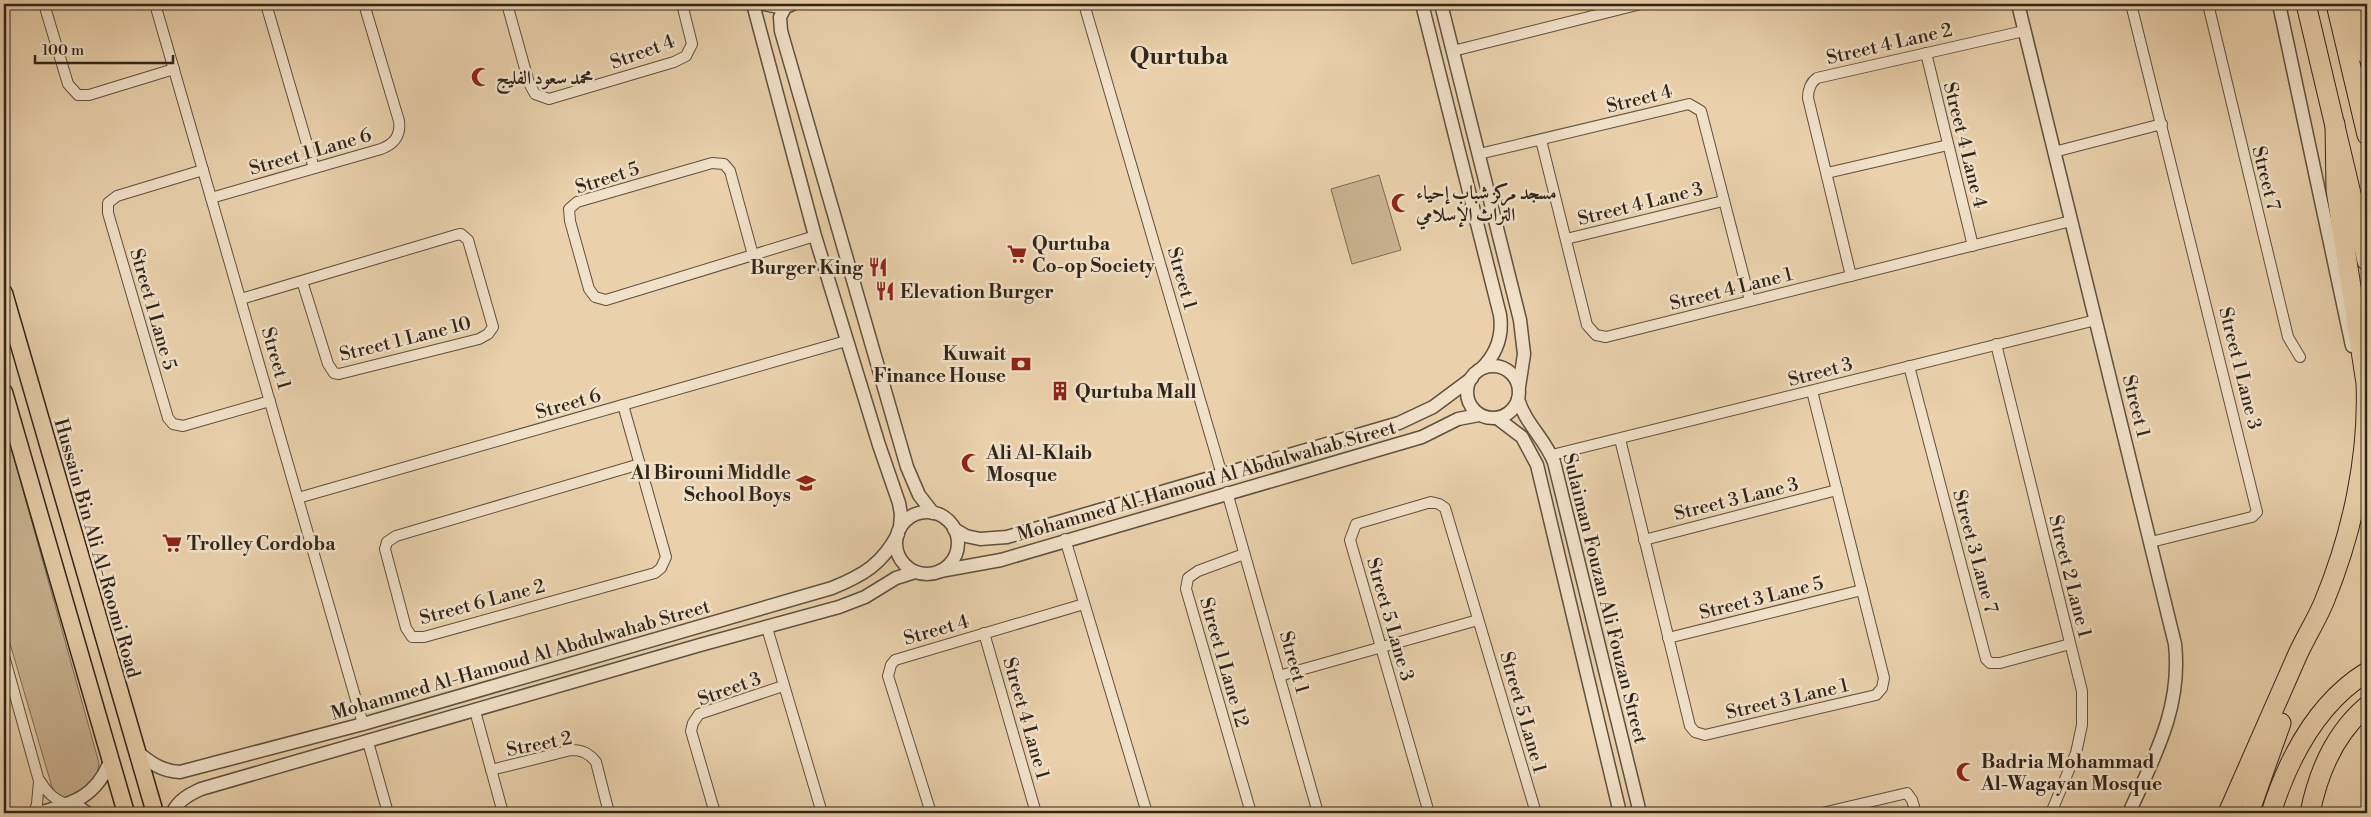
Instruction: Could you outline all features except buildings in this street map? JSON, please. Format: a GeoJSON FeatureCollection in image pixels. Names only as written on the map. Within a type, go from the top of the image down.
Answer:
{"type":"FeatureCollection","features":[{"type":"Feature","properties":{"kind":"highway"},"geometry":{"type":"LineString","coordinates":[[2306,4],[2367,261]]}},
{"type":"Feature","properties":{"kind":"highway"},"geometry":{"type":"LineString","coordinates":[[2336,4],[2367,135]]}},
{"type":"Feature","properties":{"kind":"highway"},"geometry":{"type":"LineString","coordinates":[[2352,4],[2367,55]]}},
{"type":"Feature","properties":{"kind":"highway"},"geometry":{"type":"LineString","coordinates":[[2249,813],[2259,779],[2310,644],[2341,553],[2356,498],[2362,461],[2366,400],[2364,365],[2336,190],[2334,124]]}},
{"type":"Feature","properties":{"kind":"highway","name":"Hussain Bin Ali Al-Roomi Road"},"geometry":{"type":"LineString","coordinates":[[4,293],[155,813]]}},
{"type":"Feature","properties":{"kind":"highway"},"geometry":{"type":"LineString","coordinates":[[4,392],[126,813]]}},
{"type":"Feature","properties":{"kind":"highway"},"geometry":{"type":"LineString","coordinates":[[2228,813],[2304,641],[2320,611]]}},
{"type":"Feature","properties":{"kind":"highway"},"geometry":{"type":"LineString","coordinates":[[2271,813],[2288,768],[2308,733],[2329,705],[2354,680],[2367,672]]}},
{"type":"Feature","properties":{"kind":"highway"},"geometry":{"type":"LineString","coordinates":[[2310,813],[2324,764],[2342,734],[2367,706]]}},
{"type":"Feature","properties":{"kind":"street"},"geometry":{"type":"LineString","coordinates":[[44,4],[68,84],[75,94],[89,95],[174,70]]}},
{"type":"Feature","properties":{"kind":"street","name":"Street 1"},"geometry":{"type":"LineString","coordinates":[[155,4],[363,724]]}},
{"type":"Feature","properties":{"kind":"street"},"geometry":{"type":"LineString","coordinates":[[266,4],[314,168]]}},
{"type":"Feature","properties":{"kind":"street","name":"Street 1 Lane 6"},"geometry":{"type":"LineString","coordinates":[[211,198],[385,148],[395,141],[399,134],[399,122],[364,4]]}},
{"type":"Feature","properties":{"kind":"street","name":"Street 4"},"geometry":{"type":"LineString","coordinates":[[510,4],[529,83],[535,94],[549,99],[674,62],[686,56],[692,44],[682,4]]}},
{"type":"Feature","properties":{"kind":"street"},"geometry":{"type":"LineString","coordinates":[[753,4],[815,236],[846,341],[899,502],[901,514],[898,554],[907,566],[915,572],[925,574],[940,571],[949,565],[957,550],[958,539],[948,520],[933,513],[919,495],[907,468],[781,31],[780,17],[789,5]]}},
{"type":"Feature","properties":{"kind":"street"},"geometry":{"type":"LineString","coordinates":[[764,4],[779,7],[789,5]]}},
{"type":"Feature","properties":{"kind":"street","name":"Street 1"},"geometry":{"type":"LineString","coordinates":[[1084,4],[1222,475]]}},
{"type":"Feature","properties":{"kind":"street"},"geometry":{"type":"LineString","coordinates":[[1422,4],[1500,315],[1501,332],[1497,348],[1472,378],[1468,387],[1468,398],[1472,407],[1479,414],[1497,418],[1512,410],[1518,393],[1524,354],[1522,331],[1441,4]]}},
{"type":"Feature","properties":{"kind":"street"},"geometry":{"type":"LineString","coordinates":[[1453,51],[1641,4]]}},
{"type":"Feature","properties":{"kind":"street","name":"Street 1"},"geometry":{"type":"LineString","coordinates":[[2018,4],[2175,644],[2176,686],[2166,729],[2129,813]]}},
{"type":"Feature","properties":{"kind":"street","name":"Street 1 Lane 3"},"geometry":{"type":"LineString","coordinates":[[2131,4],[2258,512],[2252,517],[2151,542]]}},
{"type":"Feature","properties":{"kind":"street","name":"Street 7"},"geometry":{"type":"LineString","coordinates":[[2208,4],[2288,337],[2300,357]]}},
{"type":"Feature","properties":{"kind":"street"},"geometry":{"type":"LineString","coordinates":[[2279,4],[2350,338],[2366,400]]}},
{"type":"Feature","properties":{"kind":"street","name":"Street 4 Lane 2"},"geometry":{"type":"LineString","coordinates":[[1852,276],[1808,98],[1808,90],[1812,83],[1817,78],[2024,30]]}},
{"type":"Feature","properties":{"kind":"street","name":"Street 4 Lane 4"},"geometry":{"type":"LineString","coordinates":[[1926,53],[1973,246]]}},
{"type":"Feature","properties":{"kind":"street","name":"Street 4"},"geometry":{"type":"LineString","coordinates":[[1479,154],[1689,104],[1701,111],[1750,301]]}},
{"type":"Feature","properties":{"kind":"street"},"geometry":{"type":"LineString","coordinates":[[2054,152],[2162,124]]}},
{"type":"Feature","properties":{"kind":"street"},"geometry":{"type":"LineString","coordinates":[[790,144],[798,138],[810,136]]}},
{"type":"Feature","properties":{"kind":"street","name":"Street 4 Lane 1"},"geometry":{"type":"LineString","coordinates":[[1540,140],[1587,325],[1596,335],[1606,337],[2072,221]]}},
{"type":"Feature","properties":{"kind":"street"},"geometry":{"type":"LineString","coordinates":[[1826,173],[1948,145]]}},
{"type":"Feature","properties":{"kind":"street","name":"Street 5"},"geometry":{"type":"LineString","coordinates":[[753,255],[730,171],[724,164],[712,163],[577,202],[569,209],[570,221],[589,289],[595,297],[606,300],[753,255],[815,236]]}},
{"type":"Feature","properties":{"kind":"street","name":"Street 1 Lane 5"},"geometry":{"type":"LineString","coordinates":[[203,170],[116,196],[108,203],[111,222],[168,418],[173,424],[183,426],[270,401]]}},
{"type":"Feature","properties":{"kind":"street","name":"Street 4 Lane 3"},"geometry":{"type":"LineString","coordinates":[[1566,239],[1723,200]]}},
{"type":"Feature","properties":{"kind":"street","name":"Street 1 Lane 10"},"geometry":{"type":"LineString","coordinates":[[241,299],[461,234],[468,240],[493,328],[488,334],[479,338],[339,374],[334,373],[328,364],[302,281]]}},
{"type":"Feature","properties":{"kind":"street","name":"Street 3"},"geometry":{"type":"LineString","coordinates":[[1552,455],[2096,320]]}},
{"type":"Feature","properties":{"kind":"street","name":"Street 6"},"geometry":{"type":"LineString","coordinates":[[298,498],[846,341]]}},
{"type":"Feature","properties":{"kind":"street","name":"Street 2 Lane 1"},"geometry":{"type":"LineString","coordinates":[[1996,344],[2082,691],[2082,725],[2076,753],[2051,813]]}},
{"type":"Feature","properties":{"kind":"street","name":"Street 3 Lane 7"},"geometry":{"type":"LineString","coordinates":[[1909,366],[1986,659],[1990,663],[2000,663],[2070,644]]}},
{"type":"Feature","properties":{"kind":"street"},"geometry":{"type":"LineString","coordinates":[[1482,368],[1497,367],[1506,370],[1513,376],[1518,393]]}},
{"type":"Feature","properties":{"kind":"street","name":"Mohammed Al-Hamoud Al Abdulwahab Street"},"geometry":{"type":"LineString","coordinates":[[954,529],[966,536],[980,539],[1007,538],[1409,419],[1447,398],[1472,378]]}},
{"type":"Feature","properties":{"kind":"street","name":"Street 3 Lane 1"},"geometry":{"type":"LineString","coordinates":[[1620,438],[1690,726],[1695,732],[1705,735],[1866,697],[1876,694],[1882,688],[1884,678],[1812,391]]}},
{"type":"Feature","properties":{"kind":"street","name":"Sulaiman Fouzan Ali Fouzan Street"},"geometry":{"type":"LineString","coordinates":[[1518,393],[1523,412],[1552,455],[1640,813]]}},
{"type":"Feature","properties":{"kind":"street","name":"Street 6 Lane 2"},"geometry":{"type":"LineString","coordinates":[[623,406],[640,464],[666,557],[661,568],[655,572],[434,635],[424,637],[412,636],[406,628],[385,550],[387,542],[396,536],[640,464]]}},
{"type":"Feature","properties":{"kind":"street","name":"Mohammed Al-Hamoud Al Abdulwahab Street"},"geometry":{"type":"LineString","coordinates":[[940,571],[1001,560],[1065,539],[1422,437],[1458,419],[1479,414]]}},
{"type":"Feature","properties":{"kind":"street","name":"Sulaiman Fouzan Ali Fouzan Street"},"geometry":{"type":"LineString","coordinates":[[1497,418],[1522,437],[1537,465],[1620,813]]}},
{"type":"Feature","properties":{"kind":"street","name":"Street 3 Lane 3"},"geometry":{"type":"LineString","coordinates":[[1644,540],[1837,490]]}},
{"type":"Feature","properties":{"kind":"street","name":"Street 1"},"geometry":{"type":"LineString","coordinates":[[1227,492],[1318,813]]}},
{"type":"Feature","properties":{"kind":"street","name":"Street 5 Lane 3"},"geometry":{"type":"LineString","coordinates":[[1429,813],[1350,540],[1356,524],[1431,502],[1445,508]]}},
{"type":"Feature","properties":{"kind":"street","name":"Street 5 Lane 1"},"geometry":{"type":"LineString","coordinates":[[1445,508],[1536,813]]}},
{"type":"Feature","properties":{"kind":"street"},"geometry":{"type":"LineString","coordinates":[[899,531],[907,520],[917,514],[933,513]]}},
{"type":"Feature","properties":{"kind":"street","name":"Mohammed Al-Hamoud Al Abdulwahab Street"},"geometry":{"type":"LineString","coordinates":[[136,751],[154,765],[166,771],[180,772],[363,724],[720,622],[804,597],[852,580],[881,560],[899,531]]}},
{"type":"Feature","properties":{"kind":"street"},"geometry":{"type":"LineString","coordinates":[[1065,539],[1147,813]]}},
{"type":"Feature","properties":{"kind":"street","name":"Street 1 Lane 12"},"geometry":{"type":"LineString","coordinates":[[1244,554],[1198,571],[1188,578],[1186,589],[1251,813]]}},
{"type":"Feature","properties":{"kind":"street","name":"Mohammed Al-Hamoud Al Abdulwahab Street"},"geometry":{"type":"LineString","coordinates":[[172,813],[177,804],[201,789],[724,639],[839,608],[871,594],[896,578],[915,572]]}},
{"type":"Feature","properties":{"kind":"street","name":"Street 3 Lane 5"},"geometry":{"type":"LineString","coordinates":[[1668,638],[1862,590]]}},
{"type":"Feature","properties":{"kind":"street","name":"Street 4"},"geometry":{"type":"LineString","coordinates":[[930,813],[888,676],[891,665],[895,660],[1084,604]]}},
{"type":"Feature","properties":{"kind":"street"},"geometry":{"type":"LineString","coordinates":[[1279,676],[1478,620]]}},
{"type":"Feature","properties":{"kind":"street"},"geometry":{"type":"LineString","coordinates":[[720,622],[717,632],[724,639]]}},
{"type":"Feature","properties":{"kind":"street","name":"Street 3"},"geometry":{"type":"LineString","coordinates":[[767,628],[822,813]]}},
{"type":"Feature","properties":{"kind":"street"},"geometry":{"type":"LineString","coordinates":[[694,629],[700,636],[700,646]]}},
{"type":"Feature","properties":{"kind":"street","name":"Street 4 Lane 1"},"geometry":{"type":"LineString","coordinates":[[984,633],[1036,813]]}},
{"type":"Feature","properties":{"kind":"street"},"geometry":{"type":"LineString","coordinates":[[4,656],[39,780],[39,792],[34,813]]}},
{"type":"Feature","properties":{"kind":"street","name":"Street 3"},"geometry":{"type":"LineString","coordinates":[[715,813],[691,731],[693,723],[699,714],[783,686]]}},
{"type":"Feature","properties":{"kind":"street","name":"Street 2"},"geometry":{"type":"LineString","coordinates":[[475,711],[503,813]]}},
{"type":"Feature","properties":{"kind":"street"},"geometry":{"type":"LineString","coordinates":[[368,742],[388,813]]}},
{"type":"Feature","properties":{"kind":"street"},"geometry":{"type":"LineString","coordinates":[[285,745],[283,755],[288,764]]}},
{"type":"Feature","properties":{"kind":"street","name":"Street 2"},"geometry":{"type":"LineString","coordinates":[[491,770],[571,750],[580,750],[591,755],[596,762],[609,813]]}},
{"type":"Feature","properties":{"kind":"street"},"geometry":{"type":"LineString","coordinates":[[39,813],[69,805],[86,796],[106,773],[110,758]]}},
{"type":"Feature","properties":{"kind":"street"},"geometry":{"type":"LineString","coordinates":[[1611,774],[1617,777],[1624,775],[1629,766]]}},
{"type":"Feature","properties":{"kind":"street"},"geometry":{"type":"LineString","coordinates":[[39,780],[50,795],[69,805],[77,806],[87,813]]}},
{"type":"Feature","properties":{"kind":"street"},"geometry":{"type":"LineString","coordinates":[[1616,797],[1625,790],[1636,794]]}},
{"type":"Feature","properties":{"kind":"street"},"geometry":{"type":"LineString","coordinates":[[1822,813],[1906,793],[1912,800],[1916,813]]}},
{"type":"Feature","properties":{"kind":"shaded area"},"geometry":{"type":"Polygon","coordinates":[[[1379,175],[1401,250],[1352,264],[1331,189],[1379,175]]]}},
{"type":"Feature","properties":{"kind":"shaded area"},"geometry":{"type":"Polygon","coordinates":[[[4,422],[99,763],[97,775],[72,801],[55,794],[52,787],[4,623],[4,422]]]}},
{"type":"Feature","properties":{"kind":"place","name":"محمد سعود الفليج"},"geometry":{"type":"Point","coordinates":[481,77]}},
{"type":"Feature","properties":{"kind":"place","name":"مسجد مركز شباب إحياء التراث الإسلامي"},"geometry":{"type":"Point","coordinates":[1401,203]}},
{"type":"Feature","properties":{"kind":"place","name":"Qurtuba Co-op Society"},"geometry":{"type":"Point","coordinates":[1017,254]}},
{"type":"Feature","properties":{"kind":"place","name":"Burger King"},"geometry":{"type":"Point","coordinates":[878,267]}},
{"type":"Feature","properties":{"kind":"place","name":"Elevation Burger"},"geometry":{"type":"Point","coordinates":[885,291]}},
{"type":"Feature","properties":{"kind":"place","name":"Kuwait Finance House"},"geometry":{"type":"Point","coordinates":[1021,364]}},
{"type":"Feature","properties":{"kind":"place","name":"Qurtuba Mall"},"geometry":{"type":"Point","coordinates":[1060,391]}},
{"type":"Feature","properties":{"kind":"place","name":"Ali Al-Klaib Mosque"},"geometry":{"type":"Point","coordinates":[971,463]}},
{"type":"Feature","properties":{"kind":"place","name":"Al Birouni Middle School Boys"},"geometry":{"type":"Point","coordinates":[806,483]}},
{"type":"Feature","properties":{"kind":"place","name":"Trolley Cordoba"},"geometry":{"type":"Point","coordinates":[172,543]}},
{"type":"Feature","properties":{"kind":"place","name":"Badria Mohammad Al-Wagayan Mosque"},"geometry":{"type":"Point","coordinates":[1966,772]}},
{"type":"Feature","properties":{"kind":"district","name":"Qurtuba"},"geometry":{"type":"Point","coordinates":[1179,56]}}]}
